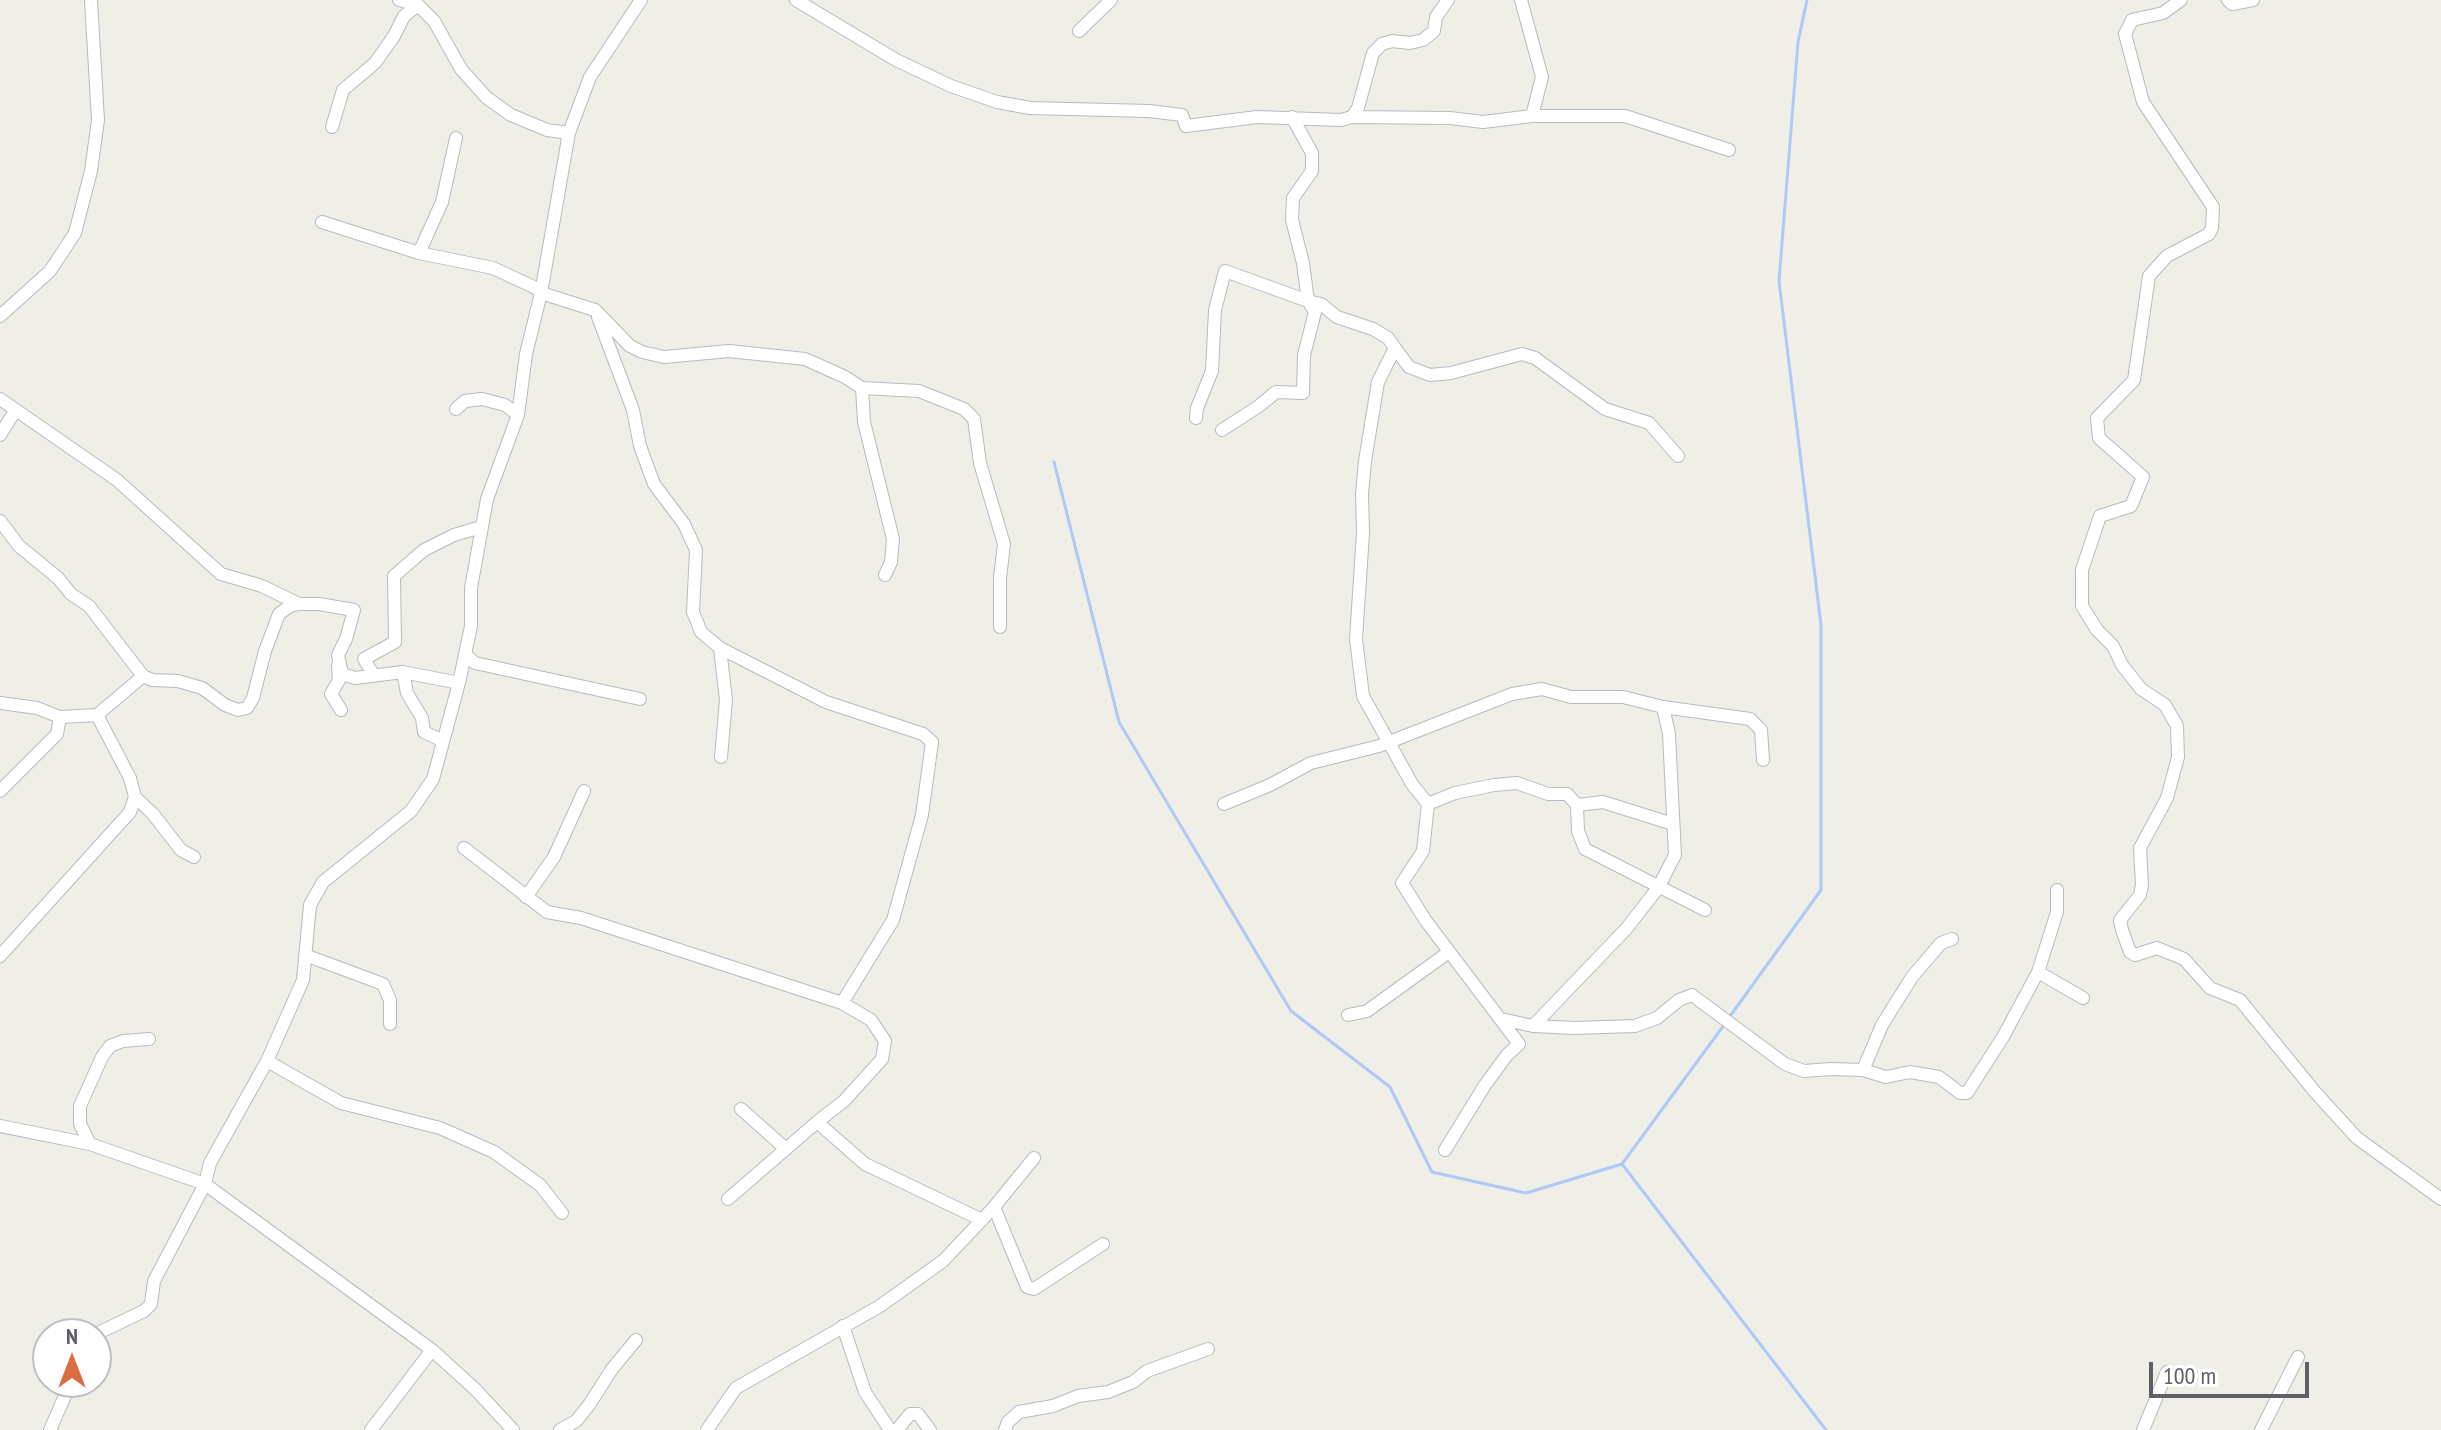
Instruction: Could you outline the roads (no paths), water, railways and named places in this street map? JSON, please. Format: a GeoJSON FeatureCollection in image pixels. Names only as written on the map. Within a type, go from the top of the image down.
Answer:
{"type":"FeatureCollection","features":[{"type":"Feature","properties":{"kind":"street"},"geometry":{"type":"LineString","coordinates":[[0,316],[50,271],[75,233],[91,171],[98,120],[91,0]]}},
{"type":"Feature","properties":{"kind":"street"},"geometry":{"type":"LineString","coordinates":[[399,0],[418,5],[434,21],[461,69],[487,98],[511,115],[547,130],[569,133]]}},
{"type":"Feature","properties":{"kind":"street"},"geometry":{"type":"LineString","coordinates":[[112,1326],[144,1311],[151,1304],[154,1281],[205,1184],[210,1163],[267,1061],[303,980],[310,905],[323,882],[411,811],[433,779],[466,655],[471,626],[471,588],[487,499],[518,415],[526,354],[541,293],[569,133],[590,77],[641,0]]}},
{"type":"Feature","properties":{"kind":"street"},"geometry":{"type":"LineString","coordinates":[[796,0],[896,60],[951,86],[997,102],[1030,108],[1149,111],[1182,115],[1186,126],[1257,117],[1341,120],[1352,117],[1450,118],[1483,122],[1532,116],[1625,116],[1729,150]]}},
{"type":"Feature","properties":{"kind":"street"},"geometry":{"type":"LineString","coordinates":[[1079,31],[1111,0]]}},
{"type":"Feature","properties":{"kind":"street"},"geometry":{"type":"LineString","coordinates":[[1352,117],[1358,108],[1373,53],[1382,44],[1392,41],[1410,43],[1423,40],[1434,31],[1436,17],[1448,0]]}},
{"type":"Feature","properties":{"kind":"street"},"geometry":{"type":"LineString","coordinates":[[1521,0],[1542,77],[1532,116]]}},
{"type":"Feature","properties":{"kind":"street"},"geometry":{"type":"LineString","coordinates":[[2181,0],[2163,13],[2132,20],[2125,34],[2143,102],[2213,207],[2212,228],[2209,234],[2167,256],[2149,276],[2134,380],[2097,418],[2099,438],[2143,477],[2131,506],[2100,516],[2082,570],[2082,606],[2141,689],[2165,705],[2177,726],[2178,757],[2171,784],[2167,798],[2140,848],[2140,895],[2120,920],[2122,930],[2130,952],[2135,955],[2157,948],[2184,959],[2210,988],[2240,1000],[2357,1138],[2441,1199]]}},
{"type":"Feature","properties":{"kind":"street"},"geometry":{"type":"LineString","coordinates":[[2228,0],[2232,4],[2253,0]]}},
{"type":"Feature","properties":{"kind":"street"},"geometry":{"type":"LineString","coordinates":[[332,127],[343,90],[375,63],[404,16],[418,5]]}},
{"type":"Feature","properties":{"kind":"street"},"geometry":{"type":"LineString","coordinates":[[1222,430],[1276,392],[1303,393],[1304,355],[1315,312],[1308,301],[1303,263],[1292,220],[1293,198],[1312,171],[1312,153],[1292,117]]}},
{"type":"Feature","properties":{"kind":"street"},"geometry":{"type":"LineString","coordinates":[[419,253],[442,202],[456,138]]}},
{"type":"Feature","properties":{"kind":"street"},"geometry":{"type":"LineString","coordinates":[[322,222],[419,253],[493,268],[541,293],[595,310],[630,346],[642,352],[664,357],[729,351],[805,359],[862,388],[919,391],[964,409],[974,419],[980,463],[1004,544],[1000,627]]}},
{"type":"Feature","properties":{"kind":"street"},"geometry":{"type":"LineString","coordinates":[[1196,418],[1212,371],[1214,320],[1225,271],[1321,304],[1337,317],[1373,329],[1388,338],[1409,367],[1430,375],[1451,373],[1522,354],[1535,358],[1605,409],[1649,423],[1678,456]]}},
{"type":"Feature","properties":{"kind":"street"},"geometry":{"type":"LineString","coordinates":[[595,310],[633,410],[640,446],[654,484],[684,524],[696,550],[693,612],[701,632],[720,648],[826,702],[923,734],[932,742],[922,815],[893,920],[842,1003]]}},
{"type":"Feature","properties":{"kind":"street"},"geometry":{"type":"LineString","coordinates":[[1395,348],[1378,382],[1362,494],[1363,533],[1356,639],[1363,696],[1412,784],[1428,804],[1423,851],[1402,883],[1449,952],[1519,1044],[1485,1085],[1445,1150]]}},
{"type":"Feature","properties":{"kind":"street"},"geometry":{"type":"LineString","coordinates":[[862,388],[864,422],[893,539],[891,562],[885,575]]}},
{"type":"Feature","properties":{"kind":"street"},"geometry":{"type":"LineString","coordinates":[[0,399],[117,480],[221,574],[262,586],[299,604]]}},
{"type":"Feature","properties":{"kind":"street"},"geometry":{"type":"LineString","coordinates":[[456,409],[465,401],[482,399],[505,405],[518,415]]}},
{"type":"Feature","properties":{"kind":"street"},"geometry":{"type":"LineString","coordinates":[[0,435],[15,411]]}},
{"type":"Feature","properties":{"kind":"street"},"geometry":{"type":"LineString","coordinates":[[0,521],[30,556],[58,578],[71,594],[89,606],[143,676],[202,688],[225,705],[238,710],[247,708],[253,698],[265,651],[279,614],[299,604],[354,610],[338,655],[339,680],[331,694],[341,710]]}},
{"type":"Feature","properties":{"kind":"street"},"geometry":{"type":"LineString","coordinates":[[373,674],[364,659],[395,642],[394,576],[424,550],[454,535],[481,527]]}},
{"type":"Feature","properties":{"kind":"street"},"geometry":{"type":"LineString","coordinates":[[720,648],[726,700],[721,757]]}},
{"type":"Feature","properties":{"kind":"street"},"geometry":{"type":"LineString","coordinates":[[466,655],[475,663],[640,699]]}},
{"type":"Feature","properties":{"kind":"street"},"geometry":{"type":"LineString","coordinates":[[338,666],[342,674],[355,678],[403,672],[459,683]]}},
{"type":"Feature","properties":{"kind":"street"},"geometry":{"type":"LineString","coordinates":[[403,672],[407,693],[422,718],[424,732],[443,741]]}},
{"type":"Feature","properties":{"kind":"street"},"geometry":{"type":"LineString","coordinates":[[0,703],[37,708],[60,717],[97,715],[143,676]]}},
{"type":"Feature","properties":{"kind":"street"},"geometry":{"type":"LineString","coordinates":[[1224,804],[1270,785],[1311,763],[1388,742],[1512,694],[1542,689],[1571,697],[1623,697],[1663,707],[1750,719],[1761,730],[1763,760]]}},
{"type":"Feature","properties":{"kind":"street"},"geometry":{"type":"LineString","coordinates":[[1533,1026],[1626,929],[1658,888],[1675,855],[1669,734],[1663,707]]}},
{"type":"Feature","properties":{"kind":"street"},"geometry":{"type":"LineString","coordinates":[[97,715],[130,778],[135,797],[153,814],[181,850],[194,857]]}},
{"type":"Feature","properties":{"kind":"street"},"geometry":{"type":"LineString","coordinates":[[0,791],[57,734],[60,717]]}},
{"type":"Feature","properties":{"kind":"street"},"geometry":{"type":"LineString","coordinates":[[1428,804],[1455,793],[1517,783],[1548,794],[1567,794],[1577,805],[1578,831],[1585,849],[1705,910]]}},
{"type":"Feature","properties":{"kind":"street"},"geometry":{"type":"LineString","coordinates":[[526,897],[554,857],[584,791]]}},
{"type":"Feature","properties":{"kind":"street"},"geometry":{"type":"LineString","coordinates":[[0,956],[130,812],[135,797]]}},
{"type":"Feature","properties":{"kind":"street"},"geometry":{"type":"LineString","coordinates":[[1577,805],[1603,802],[1673,824]]}},
{"type":"Feature","properties":{"kind":"street"},"geometry":{"type":"LineString","coordinates":[[464,848],[547,912],[581,918],[842,1003],[871,1020],[885,1041],[882,1059],[844,1101],[728,1199]]}},
{"type":"Feature","properties":{"kind":"street"},"geometry":{"type":"LineString","coordinates":[[1501,1019],[1533,1026],[1635,1026],[1657,1018],[1679,1000],[1692,995],[1785,1064],[1804,1071],[1863,1070],[1886,1077],[1910,1072],[1939,1077],[1960,1093],[1967,1093],[2003,1037],[2038,972],[2057,912],[2057,890]]}},
{"type":"Feature","properties":{"kind":"street"},"geometry":{"type":"LineString","coordinates":[[1863,1070],[1882,1025],[1912,977],[1941,943],[1952,939]]}},
{"type":"Feature","properties":{"kind":"street"},"geometry":{"type":"LineString","coordinates":[[1348,1015],[1367,1011],[1449,952]]}},
{"type":"Feature","properties":{"kind":"street"},"geometry":{"type":"LineString","coordinates":[[305,955],[383,984],[390,1000],[390,1024]]}},
{"type":"Feature","properties":{"kind":"street"},"geometry":{"type":"LineString","coordinates":[[2038,972],[2083,998]]}},
{"type":"Feature","properties":{"kind":"street"},"geometry":{"type":"LineString","coordinates":[[90,1144],[80,1124],[80,1106],[102,1057],[110,1046],[123,1041],[149,1039]]}},
{"type":"Feature","properties":{"kind":"street"},"geometry":{"type":"LineString","coordinates":[[267,1061],[341,1103],[440,1128],[494,1152],[540,1185],[562,1213]]}},
{"type":"Feature","properties":{"kind":"street"},"geometry":{"type":"LineString","coordinates":[[741,1109],[786,1149]]}},
{"type":"Feature","properties":{"kind":"street"},"geometry":{"type":"LineString","coordinates":[[817,1122],[865,1164],[982,1220]]}},
{"type":"Feature","properties":{"kind":"street"},"geometry":{"type":"LineString","coordinates":[[0,1126],[90,1144],[205,1184],[432,1350],[476,1390],[513,1430]]}},
{"type":"Feature","properties":{"kind":"street"},"geometry":{"type":"LineString","coordinates":[[707,1430],[736,1388],[880,1306],[943,1261],[994,1207],[1034,1158]]}},
{"type":"Feature","properties":{"kind":"street"},"geometry":{"type":"LineString","coordinates":[[994,1207],[1027,1287],[1034,1289],[1103,1244]]}},
{"type":"Feature","properties":{"kind":"street"},"geometry":{"type":"LineString","coordinates":[[843,1326],[865,1392],[890,1430]]}},
{"type":"Feature","properties":{"kind":"street"},"geometry":{"type":"LineString","coordinates":[[560,1430],[576,1421],[636,1340]]}},
{"type":"Feature","properties":{"kind":"street"},"geometry":{"type":"LineString","coordinates":[[1005,1430],[1008,1422],[1019,1412],[1053,1406],[1078,1396],[1108,1392],[1133,1382],[1156,1367],[1208,1349]]}},
{"type":"Feature","properties":{"kind":"street"},"geometry":{"type":"LineString","coordinates":[[371,1430],[432,1350]]}},
{"type":"Feature","properties":{"kind":"street"},"geometry":{"type":"LineString","coordinates":[[2261,1430],[2298,1357]]}},
{"type":"Feature","properties":{"kind":"street"},"geometry":{"type":"LineString","coordinates":[[2143,1430],[2167,1372]]}},
{"type":"Feature","properties":{"kind":"street"},"geometry":{"type":"LineString","coordinates":[[50,1430],[64,1398]]}},
{"type":"Feature","properties":{"kind":"street"},"geometry":{"type":"LineString","coordinates":[[897,1430],[910,1414],[918,1414],[930,1430]]}},
{"type":"Feature","properties":{"kind":"waterway"},"geometry":{"type":"LineString","coordinates":[[1728,1019],[1821,890],[1821,625],[1779,281],[1798,42],[1807,0]]}},
{"type":"Feature","properties":{"kind":"waterway"},"geometry":{"type":"LineString","coordinates":[[1054,462],[1119,722],[1291,1011],[1390,1087],[1432,1172],[1526,1193],[1622,1164],[1826,1430]]}},
{"type":"Feature","properties":{"kind":"waterway"},"geometry":{"type":"LineString","coordinates":[[1622,1164],[1724,1025]]}}]}
